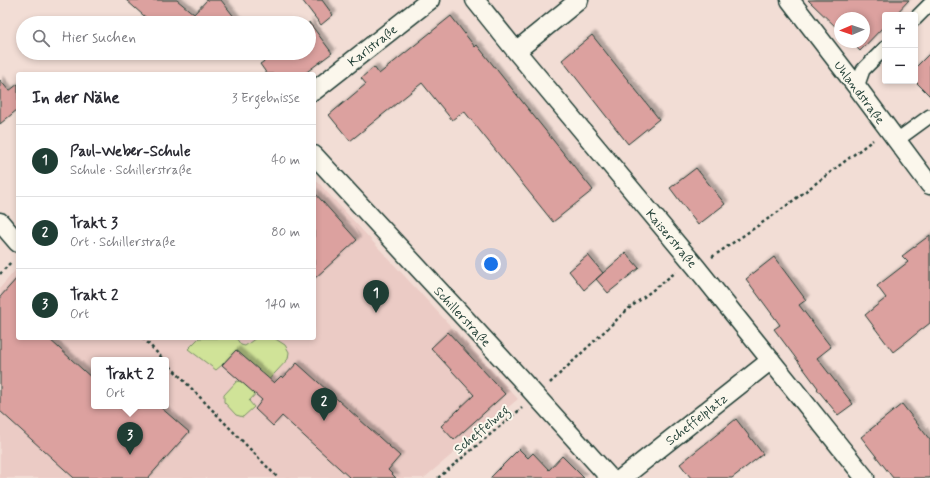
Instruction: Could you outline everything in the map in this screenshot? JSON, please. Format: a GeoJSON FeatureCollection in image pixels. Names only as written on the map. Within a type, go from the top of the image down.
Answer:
{"type":"FeatureCollection","features":[{"type":"Feature","properties":{"kind":"street","name":"Karlstraße"},"geometry":{"type":"LineString","coordinates":[[316,89],[430,0]]}},
{"type":"Feature","properties":{"kind":"street","name":"Kaiserstraße"},"geometry":{"type":"LineString","coordinates":[[475,0],[694,264],[865,478]]}},
{"type":"Feature","properties":{"kind":"street"},"geometry":{"type":"LineString","coordinates":[[516,51],[579,0]]}},
{"type":"Feature","properties":{"kind":"street","name":"Uhlandstraße"},"geometry":{"type":"LineString","coordinates":[[790,0],[930,185]]}},
{"type":"Feature","properties":{"kind":"street"},"geometry":{"type":"LineString","coordinates":[[918,16],[930,4]]}},
{"type":"Feature","properties":{"kind":"street"},"geometry":{"type":"LineString","coordinates":[[857,87],[863,70],[882,51]]}},
{"type":"Feature","properties":{"kind":"street"},"geometry":{"type":"LineString","coordinates":[[892,134],[930,116]]}},
{"type":"Feature","properties":{"kind":"street","name":"Schillerstraße"},"geometry":{"type":"LineString","coordinates":[[316,157],[537,396],[610,478]]}},
{"type":"Feature","properties":{"kind":"street"},"geometry":{"type":"LineString","coordinates":[[0,222],[16,251]]}},
{"type":"Feature","properties":{"kind":"street","name":"Scheffelplatz"},"geometry":{"type":"LineString","coordinates":[[622,478],[771,360]]}},
{"type":"Feature","properties":{"kind":"path","name":"Scheffelweg"},"geometry":{"type":"LineString","coordinates":[[438,478],[537,396],[627,310],[694,264],[778,212],[892,134]]}},
{"type":"Feature","properties":{"kind":"path"},"geometry":{"type":"LineString","coordinates":[[0,274],[16,251]]}},
{"type":"Feature","properties":{"kind":"path"},"geometry":{"type":"LineString","coordinates":[[145,340],[161,357]]}},
{"type":"Feature","properties":{"kind":"path"},"geometry":{"type":"LineString","coordinates":[[169,365],[278,478]]}},
{"type":"Feature","properties":{"kind":"shaded area"},"geometry":{"type":"Polygon","coordinates":[[[316,180],[518,399],[424,478],[0,478],[0,288],[16,269],[16,340],[316,340],[316,180]]]}},
{"type":"Feature","properties":{"kind":"green space"},"geometry":{"type":"Polygon","coordinates":[[[197,340],[237,340],[241,345],[245,346],[253,340],[277,340],[285,345],[289,352],[288,359],[249,401],[254,407],[243,417],[236,415],[224,402],[224,395],[237,381],[242,382],[255,367],[236,350],[216,370],[188,349],[197,340]]]}},
{"type":"Feature","properties":{"kind":"building"},"geometry":{"type":"Polygon","coordinates":[[[126,0],[177,0],[194,14],[207,0],[221,0],[234,16],[144,16],[126,0]]]}},
{"type":"Feature","properties":{"kind":"building"},"geometry":{"type":"Polygon","coordinates":[[[302,0],[322,0],[333,15],[321,25],[316,16],[314,16],[302,0]]]}},
{"type":"Feature","properties":{"kind":"building"},"geometry":{"type":"Polygon","coordinates":[[[808,0],[909,0],[898,12],[882,12],[882,28],[870,41],[870,12],[834,12],[834,25],[808,0]]]}},
{"type":"Feature","properties":{"kind":"building"},"geometry":{"type":"Polygon","coordinates":[[[451,16],[475,47],[477,45],[593,190],[553,222],[464,111],[452,120],[422,83],[350,141],[329,115],[366,84],[361,78],[374,67],[379,74],[451,16]]]}},
{"type":"Feature","properties":{"kind":"building"},"geometry":{"type":"Polygon","coordinates":[[[316,31],[332,53],[307,72],[266,72],[260,64],[266,60],[316,60],[316,31]]]}},
{"type":"Feature","properties":{"kind":"building"},"geometry":{"type":"Polygon","coordinates":[[[592,35],[659,119],[628,144],[562,60],[592,35]]]}},
{"type":"Feature","properties":{"kind":"building"},"geometry":{"type":"Polygon","coordinates":[[[930,53],[930,96],[918,84],[918,65],[930,53]]]}},
{"type":"Feature","properties":{"kind":"building"},"geometry":{"type":"Polygon","coordinates":[[[0,80],[9,91],[16,86],[16,111],[0,124],[0,80]]]}},
{"type":"Feature","properties":{"kind":"building"},"geometry":{"type":"Polygon","coordinates":[[[696,168],[725,204],[698,225],[670,188],[696,168]]]}},
{"type":"Feature","properties":{"kind":"building"},"geometry":{"type":"Polygon","coordinates":[[[316,194],[357,240],[316,277],[316,194]]]}},
{"type":"Feature","properties":{"kind":"building"},"geometry":{"type":"Polygon","coordinates":[[[930,235],[930,323],[893,352],[865,315],[886,298],[877,286],[908,262],[902,256],[930,235]]]}},
{"type":"Feature","properties":{"kind":"building"},"geometry":{"type":"Polygon","coordinates":[[[626,253],[639,268],[608,293],[596,279],[626,253]]]}},
{"type":"Feature","properties":{"kind":"building"},"geometry":{"type":"Polygon","coordinates":[[[588,255],[603,273],[584,290],[569,271],[588,255]]]}},
{"type":"Feature","properties":{"kind":"building"},"geometry":{"type":"Polygon","coordinates":[[[774,257],[806,300],[799,305],[831,347],[817,358],[853,404],[838,415],[817,389],[818,388],[774,329],[780,325],[746,279],[774,257]]]}},
{"type":"Feature","properties":{"kind":"building"},"geometry":{"type":"Polygon","coordinates":[[[16,279],[16,340],[50,340],[91,377],[91,409],[162,409],[189,432],[148,478],[74,478],[0,411],[0,297],[16,279]]]}},
{"type":"Feature","properties":{"kind":"building"},"geometry":{"type":"Polygon","coordinates":[[[448,332],[505,394],[454,440],[441,426],[474,395],[431,348],[448,332]]]}},
{"type":"Feature","properties":{"kind":"building"},"geometry":{"type":"Polygon","coordinates":[[[236,350],[274,383],[281,376],[283,378],[297,363],[400,456],[388,470],[396,478],[350,478],[282,416],[273,426],[255,409],[262,400],[222,365],[236,350]]]}},
{"type":"Feature","properties":{"kind":"building"},"geometry":{"type":"Polygon","coordinates":[[[902,404],[930,440],[930,478],[893,478],[861,437],[902,404]]]}},
{"type":"Feature","properties":{"kind":"building"},"geometry":{"type":"Polygon","coordinates":[[[736,419],[763,454],[732,478],[691,478],[680,464],[736,419]]]}},
{"type":"Feature","properties":{"kind":"building"},"geometry":{"type":"Polygon","coordinates":[[[519,449],[528,458],[533,453],[549,470],[562,456],[584,478],[490,478],[519,449]]]}},
{"type":"Feature","properties":{"kind":"place","name":"Paul-Weber-Schule"},"geometry":{"type":"Point","coordinates":[376,313]}},
{"type":"Feature","properties":{"kind":"place","name":"Trakt 3"},"geometry":{"type":"Point","coordinates":[324,421]}},
{"type":"Feature","properties":{"kind":"place","name":"Trakt 2"},"geometry":{"type":"Point","coordinates":[130,455]}}]}
